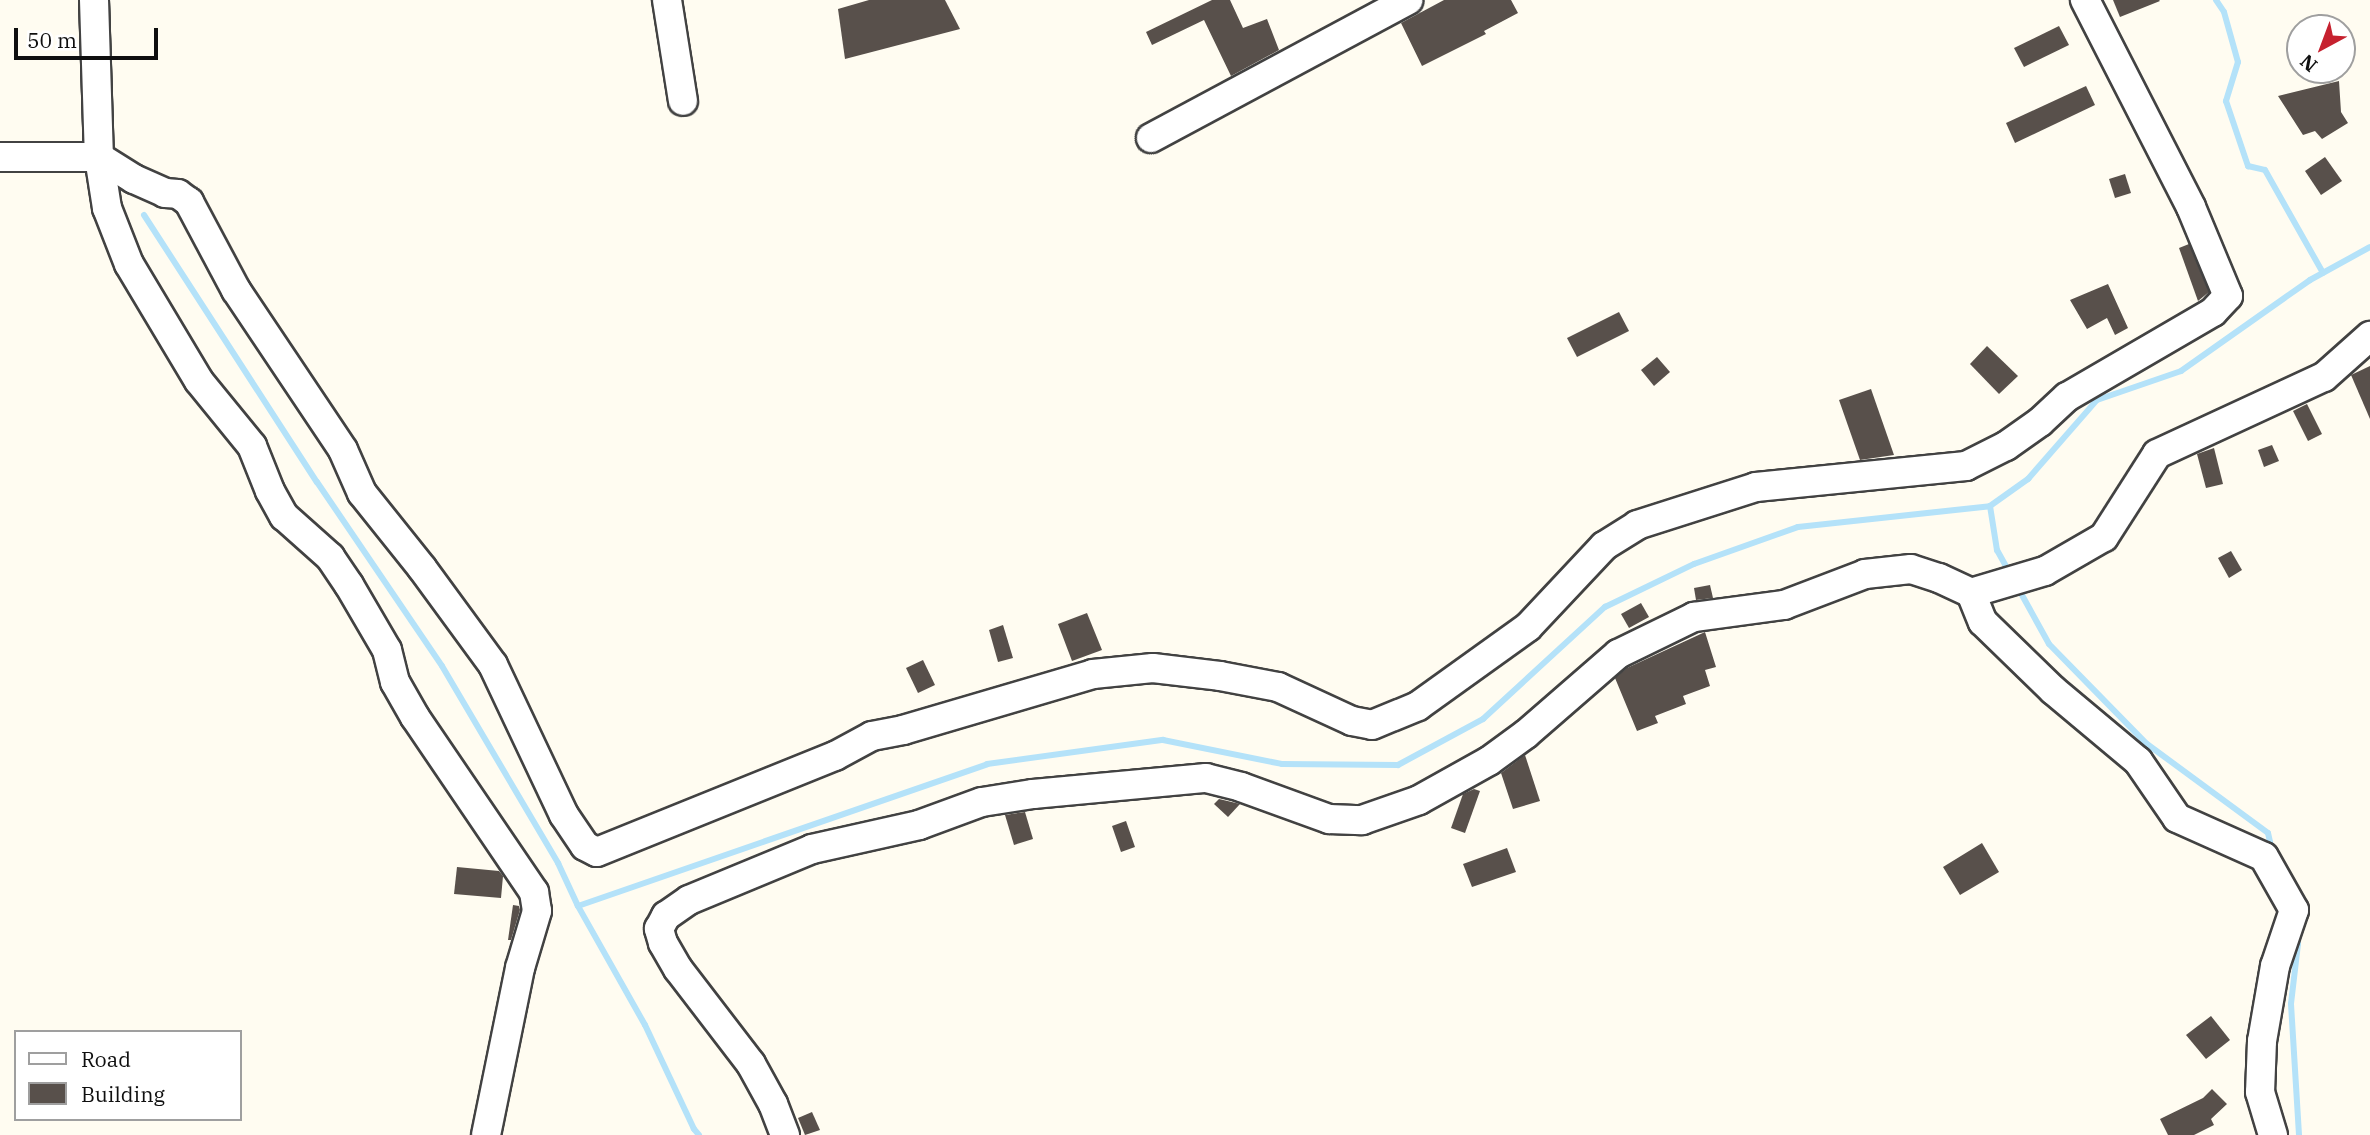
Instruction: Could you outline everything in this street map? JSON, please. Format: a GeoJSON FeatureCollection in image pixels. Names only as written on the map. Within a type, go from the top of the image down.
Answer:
{"type":"FeatureCollection","features":[{"type":"Feature","properties":{"kind":"street"},"geometry":{"type":"LineString","coordinates":[[94,0],[99,157],[114,233],[149,303],[199,382],[252,446],[270,491],[284,516],[330,557],[349,585],[387,650],[395,682],[415,718],[534,892],[537,911],[520,968],[486,1135]]}},
{"type":"Feature","properties":{"kind":"street"},"geometry":{"type":"LineString","coordinates":[[667,0],[683,101]]}},
{"type":"Feature","properties":{"kind":"street"},"geometry":{"type":"LineString","coordinates":[[1151,138],[1408,0]]}},
{"type":"Feature","properties":{"kind":"street"},"geometry":{"type":"LineString","coordinates":[[0,157],[99,157],[127,176],[164,193],[178,194],[189,202],[236,290],[343,450],[362,493],[422,568],[493,665],[564,815],[584,846],[597,852],[835,756],[872,736],[903,730],[1093,674],[1153,668],[1220,676],[1278,687],[1352,721],[1372,725],[1418,706],[1528,627],[1605,546],[1637,525],[1664,514],[1756,487],[1966,466],[2006,446],[2040,422],[2067,397],[2224,304],[2228,296],[2226,285],[2191,207],[2085,0]]}},
{"type":"Feature","properties":{"kind":"street"},"geometry":{"type":"LineString","coordinates":[[1971,593],[2045,571],[2104,537],[2157,454],[2324,377],[2370,337]]}},
{"type":"Feature","properties":{"kind":"street"},"geometry":{"type":"LineString","coordinates":[[785,1135],[773,1104],[751,1064],[678,969],[663,943],[659,929],[666,916],[689,900],[812,849],[919,825],[982,802],[1033,794],[1206,778],[1241,787],[1329,819],[1362,820],[1419,800],[1489,761],[1526,734],[1618,654],[1694,617],[1784,605],[1865,574],[1911,569],[1971,593],[1983,622],[2000,641],[2138,761],[2177,818],[2264,857],[2294,911],[2275,966],[2262,1041],[2260,1092],[2273,1135]]}},
{"type":"Feature","properties":{"kind":"building"},"geometry":{"type":"Polygon","coordinates":[[[869,0],[945,0],[960,29],[845,59],[838,9],[869,0]]]}},
{"type":"Feature","properties":{"kind":"building"},"geometry":{"type":"Polygon","coordinates":[[[1212,0],[1230,0],[1243,28],[1267,19],[1279,50],[1231,76],[1204,20],[1152,45],[1146,32],[1212,0]]]}},
{"type":"Feature","properties":{"kind":"building"},"geometry":{"type":"Polygon","coordinates":[[[1444,0],[1511,0],[1518,13],[1484,31],[1486,34],[1422,66],[1401,23],[1444,0]]]}},
{"type":"Feature","properties":{"kind":"building"},"geometry":{"type":"Polygon","coordinates":[[[2113,0],[2159,0],[2160,1],[2120,17],[2113,0]]]}},
{"type":"Feature","properties":{"kind":"building"},"geometry":{"type":"Polygon","coordinates":[[[2059,26],[2069,45],[2024,67],[2014,48],[2059,26]]]}},
{"type":"Feature","properties":{"kind":"building"},"geometry":{"type":"Polygon","coordinates":[[[2327,84],[2339,84],[2341,112],[2348,123],[2322,139],[2315,131],[2303,135],[2278,96],[2327,84]]]}},
{"type":"Feature","properties":{"kind":"building"},"geometry":{"type":"Polygon","coordinates":[[[2086,86],[2095,105],[2015,143],[2006,123],[2086,86]]]}},
{"type":"Feature","properties":{"kind":"building"},"geometry":{"type":"Polygon","coordinates":[[[2325,157],[2342,181],[2321,195],[2305,171],[2325,157]]]}},
{"type":"Feature","properties":{"kind":"building"},"geometry":{"type":"Polygon","coordinates":[[[2125,174],[2131,193],[2115,198],[2109,179],[2125,174]]]}},
{"type":"Feature","properties":{"kind":"building"},"geometry":{"type":"Polygon","coordinates":[[[2189,244],[2209,292],[2198,301],[2179,248],[2189,244]]]}},
{"type":"Feature","properties":{"kind":"building"},"geometry":{"type":"Polygon","coordinates":[[[2108,284],[2128,328],[2115,335],[2107,318],[2087,329],[2070,300],[2108,284]]]}},
{"type":"Feature","properties":{"kind":"building"},"geometry":{"type":"Polygon","coordinates":[[[1619,312],[1629,331],[1577,357],[1567,338],[1619,312]]]}},
{"type":"Feature","properties":{"kind":"building"},"geometry":{"type":"Polygon","coordinates":[[[1987,346],[2018,376],[1999,394],[1970,364],[1987,346]]]}},
{"type":"Feature","properties":{"kind":"building"},"geometry":{"type":"Polygon","coordinates":[[[1657,357],[1670,372],[1654,386],[1641,370],[1657,357]]]}},
{"type":"Feature","properties":{"kind":"building"},"geometry":{"type":"Polygon","coordinates":[[[2370,366],[2370,419],[2351,375],[2370,366]]]}},
{"type":"Feature","properties":{"kind":"building"},"geometry":{"type":"Polygon","coordinates":[[[1871,389],[1894,455],[1860,460],[1839,400],[1871,389]]]}},
{"type":"Feature","properties":{"kind":"building"},"geometry":{"type":"Polygon","coordinates":[[[2307,404],[2322,434],[2308,441],[2293,411],[2307,404]]]}},
{"type":"Feature","properties":{"kind":"building"},"geometry":{"type":"Polygon","coordinates":[[[2272,445],[2279,461],[2264,467],[2258,450],[2272,445]]]}},
{"type":"Feature","properties":{"kind":"building"},"geometry":{"type":"Polygon","coordinates":[[[2214,448],[2223,484],[2206,488],[2197,454],[2214,448]]]}},
{"type":"Feature","properties":{"kind":"building"},"geometry":{"type":"Polygon","coordinates":[[[2231,551],[2242,570],[2229,578],[2218,558],[2231,551]]]}},
{"type":"Feature","properties":{"kind":"building"},"geometry":{"type":"Polygon","coordinates":[[[1710,585],[1713,598],[1696,600],[1694,588],[1710,585]]]}},
{"type":"Feature","properties":{"kind":"building"},"geometry":{"type":"Polygon","coordinates":[[[1641,603],[1649,617],[1629,628],[1621,614],[1641,603]]]}},
{"type":"Feature","properties":{"kind":"building"},"geometry":{"type":"Polygon","coordinates":[[[1087,613],[1102,650],[1072,661],[1058,624],[1087,613]]]}},
{"type":"Feature","properties":{"kind":"building"},"geometry":{"type":"Polygon","coordinates":[[[1003,625],[1013,658],[998,662],[989,630],[1003,625]]]}},
{"type":"Feature","properties":{"kind":"building"},"geometry":{"type":"Polygon","coordinates":[[[1705,632],[1716,667],[1705,670],[1710,686],[1683,696],[1686,704],[1655,716],[1658,723],[1637,731],[1615,678],[1627,668],[1705,632]]]}},
{"type":"Feature","properties":{"kind":"building"},"geometry":{"type":"Polygon","coordinates":[[[923,660],[935,685],[918,693],[906,668],[923,660]]]}},
{"type":"Feature","properties":{"kind":"building"},"geometry":{"type":"Polygon","coordinates":[[[1525,755],[1540,801],[1513,809],[1501,773],[1525,755]]]}},
{"type":"Feature","properties":{"kind":"building"},"geometry":{"type":"Polygon","coordinates":[[[1474,789],[1480,791],[1465,833],[1451,828],[1463,794],[1474,789]]]}},
{"type":"Feature","properties":{"kind":"building"},"geometry":{"type":"Polygon","coordinates":[[[1219,799],[1240,804],[1228,817],[1214,804],[1219,799]]]}},
{"type":"Feature","properties":{"kind":"building"},"geometry":{"type":"Polygon","coordinates":[[[1025,812],[1033,839],[1014,845],[1005,815],[1025,812]]]}},
{"type":"Feature","properties":{"kind":"building"},"geometry":{"type":"Polygon","coordinates":[[[1126,821],[1135,847],[1121,852],[1112,826],[1126,821]]]}},
{"type":"Feature","properties":{"kind":"building"},"geometry":{"type":"Polygon","coordinates":[[[1982,843],[1999,872],[1960,895],[1943,867],[1982,843]]]}},
{"type":"Feature","properties":{"kind":"building"},"geometry":{"type":"Polygon","coordinates":[[[1507,848],[1516,872],[1472,887],[1463,864],[1507,848]]]}},
{"type":"Feature","properties":{"kind":"building"},"geometry":{"type":"Polygon","coordinates":[[[457,867],[499,871],[503,876],[501,898],[454,894],[457,867]]]}},
{"type":"Feature","properties":{"kind":"building"},"geometry":{"type":"Polygon","coordinates":[[[513,905],[519,906],[520,910],[511,940],[508,940],[513,905]]]}},
{"type":"Feature","properties":{"kind":"building"},"geometry":{"type":"Polygon","coordinates":[[[2211,1016],[2230,1040],[2206,1059],[2186,1035],[2211,1016]]]}},
{"type":"Feature","properties":{"kind":"building"},"geometry":{"type":"Polygon","coordinates":[[[2212,1089],[2227,1104],[2211,1119],[2214,1125],[2194,1135],[2168,1135],[2160,1119],[2203,1098],[2212,1089]]]}},
{"type":"Feature","properties":{"kind":"building"},"geometry":{"type":"Polygon","coordinates":[[[812,1112],[820,1130],[805,1135],[798,1118],[812,1112]]]}},
{"type":"Feature","properties":{"kind":"waterway"},"geometry":{"type":"LineString","coordinates":[[2216,0],[2224,12],[2238,62],[2226,101],[2248,166],[2265,170],[2323,273]]}},
{"type":"Feature","properties":{"kind":"waterway"},"geometry":{"type":"LineString","coordinates":[[144,215],[317,482],[442,666],[558,863],[578,906]]}},
{"type":"Feature","properties":{"kind":"waterway"},"geometry":{"type":"LineString","coordinates":[[699,1135],[645,1025],[578,906],[987,764],[1163,740],[1282,764],[1398,765],[1483,719],[1605,607],[1694,564],[1798,527],[1990,506],[2028,479],[2097,400],[2181,371],[2310,280],[2370,247]]}},
{"type":"Feature","properties":{"kind":"waterway"},"geometry":{"type":"LineString","coordinates":[[1990,506],[1997,550],[2010,573]]}},
{"type":"Feature","properties":{"kind":"waterway"},"geometry":{"type":"LineString","coordinates":[[2017,586],[2049,644],[2147,744],[2268,833],[2272,850]]}},
{"type":"Feature","properties":{"kind":"waterway"},"geometry":{"type":"LineString","coordinates":[[2296,935],[2298,944],[2291,1004],[2299,1135]]}}]}
